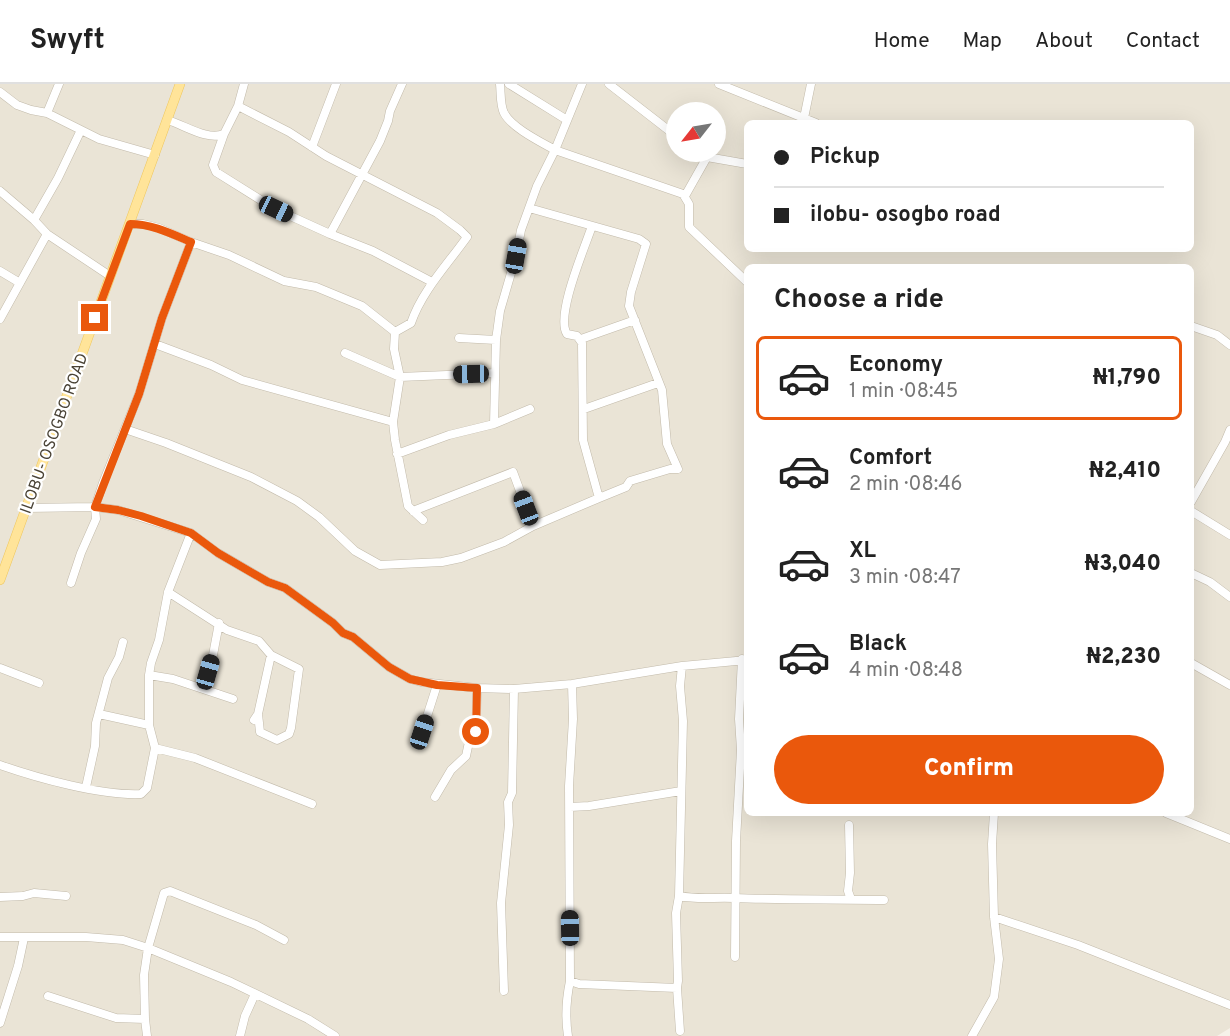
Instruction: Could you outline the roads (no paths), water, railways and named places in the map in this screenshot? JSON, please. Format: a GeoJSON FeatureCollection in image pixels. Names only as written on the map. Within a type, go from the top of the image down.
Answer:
{"type":"FeatureCollection","features":[{"type":"Feature","properties":{"kind":"main road","name":"ILOBU- OSOGBO ROAD"},"geometry":{"type":"LineString","coordinates":[[0,580],[180,84]]}},
{"type":"Feature","properties":{"kind":"street"},"geometry":{"type":"LineString","coordinates":[[46,113],[59,84]]}},
{"type":"Feature","properties":{"kind":"street"},"geometry":{"type":"LineString","coordinates":[[244,84],[238,106],[224,134],[213,165],[216,172],[276,209],[373,251],[432,282]]}},
{"type":"Feature","properties":{"kind":"street"},"geometry":{"type":"LineString","coordinates":[[312,147],[336,84]]}},
{"type":"Feature","properties":{"kind":"street"},"geometry":{"type":"LineString","coordinates":[[330,234],[380,141],[402,84]]}},
{"type":"Feature","properties":{"kind":"street"},"geometry":{"type":"LineString","coordinates":[[500,84],[502,106],[508,119],[537,140],[555,150],[683,194],[689,204],[689,227],[744,279]]}},
{"type":"Feature","properties":{"kind":"street"},"geometry":{"type":"LineString","coordinates":[[509,84],[567,120]]}},
{"type":"Feature","properties":{"kind":"street"},"geometry":{"type":"LineString","coordinates":[[494,424],[494,373],[500,311],[521,230],[542,173],[555,150],[582,84]]}},
{"type":"Feature","properties":{"kind":"street"},"geometry":{"type":"LineString","coordinates":[[609,84],[666,128]]}},
{"type":"Feature","properties":{"kind":"street"},"geometry":{"type":"LineString","coordinates":[[719,84],[804,120],[812,84]]}},
{"type":"Feature","properties":{"kind":"street"},"geometry":{"type":"LineString","coordinates":[[0,92],[17,105],[46,113],[119,146],[154,155]]}},
{"type":"Feature","properties":{"kind":"street"},"geometry":{"type":"LineString","coordinates":[[238,106],[437,213],[455,225],[467,237],[432,282],[416,309],[411,323],[395,332]]}},
{"type":"Feature","properties":{"kind":"street"},"geometry":{"type":"LineString","coordinates":[[167,120],[206,135],[224,134]]}},
{"type":"Feature","properties":{"kind":"street"},"geometry":{"type":"LineString","coordinates":[[34,220],[58,178],[81,130]]}},
{"type":"Feature","properties":{"kind":"street"},"geometry":{"type":"LineString","coordinates":[[726,160],[744,163]]}},
{"type":"Feature","properties":{"kind":"street"},"geometry":{"type":"LineString","coordinates":[[685,196],[704,162]]}},
{"type":"Feature","properties":{"kind":"street"},"geometry":{"type":"LineString","coordinates":[[0,191],[47,234],[110,276]]}},
{"type":"Feature","properties":{"kind":"street"},"geometry":{"type":"LineString","coordinates":[[125,429],[251,477],[297,501],[319,517],[355,551],[380,565],[442,562],[461,558],[504,542],[533,526],[626,487],[630,481],[670,469],[678,469],[667,444],[662,390],[629,306],[646,244],[639,239],[529,208]]}},
{"type":"Feature","properties":{"kind":"street"},"geometry":{"type":"LineString","coordinates":[[130,224],[159,228],[230,255],[284,281],[316,287],[362,306],[395,332]]}},
{"type":"Feature","properties":{"kind":"street"},"geometry":{"type":"LineString","coordinates":[[592,226],[573,279],[565,314],[565,332],[580,339],[583,351],[583,440],[599,498]]}},
{"type":"Feature","properties":{"kind":"street"},"geometry":{"type":"LineString","coordinates":[[0,319],[47,234]]}},
{"type":"Feature","properties":{"kind":"street"},"geometry":{"type":"LineString","coordinates":[[71,583],[96,519],[95,507],[191,242]]}},
{"type":"Feature","properties":{"kind":"street"},"geometry":{"type":"LineString","coordinates":[[0,271],[20,283]]}},
{"type":"Feature","properties":{"kind":"street"},"geometry":{"type":"LineString","coordinates":[[580,339],[635,320]]}},
{"type":"Feature","properties":{"kind":"street"},"geometry":{"type":"LineString","coordinates":[[1194,327],[1217,335],[1230,345]]}},
{"type":"Feature","properties":{"kind":"street"},"geometry":{"type":"LineString","coordinates":[[395,332],[394,349],[400,377],[393,422],[397,454],[408,506],[423,520]]}},
{"type":"Feature","properties":{"kind":"street"},"geometry":{"type":"LineString","coordinates":[[459,338],[496,340]]}},
{"type":"Feature","properties":{"kind":"street"},"geometry":{"type":"LineString","coordinates":[[155,345],[211,365],[242,380],[393,422]]}},
{"type":"Feature","properties":{"kind":"street"},"geometry":{"type":"LineString","coordinates":[[345,353],[400,377],[494,373]]}},
{"type":"Feature","properties":{"kind":"street"},"geometry":{"type":"LineString","coordinates":[[584,409],[658,383]]}},
{"type":"Feature","properties":{"kind":"street"},"geometry":{"type":"LineString","coordinates":[[397,454],[449,435],[494,424],[530,409]]}},
{"type":"Feature","properties":{"kind":"street"},"geometry":{"type":"LineString","coordinates":[[1194,497],[1230,430]]}},
{"type":"Feature","properties":{"kind":"street"},"geometry":{"type":"LineString","coordinates":[[413,511],[513,472],[533,526]]}},
{"type":"Feature","properties":{"kind":"street"},"geometry":{"type":"LineString","coordinates":[[26,508],[95,507],[118,510],[191,533],[218,553],[268,582],[285,588],[401,674],[410,679],[437,685],[514,689],[572,684],[682,666],[744,660]]}},
{"type":"Feature","properties":{"kind":"street"},"geometry":{"type":"LineString","coordinates":[[1194,513],[1230,535]]}},
{"type":"Feature","properties":{"kind":"street"},"geometry":{"type":"LineString","coordinates":[[0,765],[31,776],[123,794],[141,794],[147,788],[155,748],[149,725],[149,675],[159,640],[168,592],[191,533]]}},
{"type":"Feature","properties":{"kind":"street"},"geometry":{"type":"LineString","coordinates":[[1194,574],[1210,582],[1230,597]]}},
{"type":"Feature","properties":{"kind":"street"},"geometry":{"type":"LineString","coordinates":[[168,592],[227,630],[259,641],[271,655],[299,669],[291,728],[289,734],[277,740],[260,732],[256,717],[271,655]]}},
{"type":"Feature","properties":{"kind":"street"},"geometry":{"type":"LineString","coordinates":[[204,688],[219,624]]}},
{"type":"Feature","properties":{"kind":"street"},"geometry":{"type":"LineString","coordinates":[[86,787],[92,766],[96,723],[108,678],[117,663],[123,642]]}},
{"type":"Feature","properties":{"kind":"street"},"geometry":{"type":"LineString","coordinates":[[1194,665],[1230,685]]}},
{"type":"Feature","properties":{"kind":"street"},"geometry":{"type":"LineString","coordinates":[[680,1031],[676,913],[679,896],[682,666]]}},
{"type":"Feature","properties":{"kind":"street"},"geometry":{"type":"LineString","coordinates":[[0,668],[39,683]]}},
{"type":"Feature","properties":{"kind":"street"},"geometry":{"type":"LineString","coordinates":[[149,675],[173,679],[233,699]]}},
{"type":"Feature","properties":{"kind":"street"},"geometry":{"type":"LineString","coordinates":[[568,1036],[566,1022],[570,981],[572,684]]}},
{"type":"Feature","properties":{"kind":"street"},"geometry":{"type":"LineString","coordinates":[[422,732],[437,685]]}},
{"type":"Feature","properties":{"kind":"street"},"geometry":{"type":"LineString","coordinates":[[735,957],[744,686]]}},
{"type":"Feature","properties":{"kind":"street"},"geometry":{"type":"LineString","coordinates":[[435,797],[451,770],[466,756],[469,742],[476,732],[477,688]]}},
{"type":"Feature","properties":{"kind":"street"},"geometry":{"type":"LineString","coordinates":[[504,991],[501,903],[508,802],[512,793],[514,689]]}},
{"type":"Feature","properties":{"kind":"street"},"geometry":{"type":"LineString","coordinates":[[99,714],[149,725]]}},
{"type":"Feature","properties":{"kind":"street"},"geometry":{"type":"LineString","coordinates":[[155,748],[195,758],[312,804]]}},
{"type":"Feature","properties":{"kind":"street"},"geometry":{"type":"LineString","coordinates":[[570,807],[681,791]]}},
{"type":"Feature","properties":{"kind":"street"},"geometry":{"type":"LineString","coordinates":[[972,1036],[994,997],[999,958],[994,917],[992,844],[994,816]]}},
{"type":"Feature","properties":{"kind":"street"},"geometry":{"type":"LineString","coordinates":[[1173,816],[1230,839]]}},
{"type":"Feature","properties":{"kind":"street"},"geometry":{"type":"LineString","coordinates":[[849,825],[848,891],[851,899]]}},
{"type":"Feature","properties":{"kind":"street"},"geometry":{"type":"LineString","coordinates":[[147,1036],[144,975],[148,948],[162,895],[170,891],[256,925],[284,940]]}},
{"type":"Feature","properties":{"kind":"street"},"geometry":{"type":"LineString","coordinates":[[0,897],[34,893],[66,896]]}},
{"type":"Feature","properties":{"kind":"street"},"geometry":{"type":"LineString","coordinates":[[679,896],[697,900],[736,898],[884,900]]}},
{"type":"Feature","properties":{"kind":"street"},"geometry":{"type":"LineString","coordinates":[[994,917],[1078,945],[1230,1005]]}},
{"type":"Feature","properties":{"kind":"street"},"geometry":{"type":"LineString","coordinates":[[0,937],[113,938],[148,948],[255,994],[308,1019],[335,1036]]}},
{"type":"Feature","properties":{"kind":"street"},"geometry":{"type":"LineString","coordinates":[[0,1023],[18,966],[24,938]]}},
{"type":"Feature","properties":{"kind":"street"},"geometry":{"type":"LineString","coordinates":[[570,981],[579,984],[677,988]]}},
{"type":"Feature","properties":{"kind":"street"},"geometry":{"type":"LineString","coordinates":[[240,1036],[255,994]]}},
{"type":"Feature","properties":{"kind":"street"},"geometry":{"type":"LineString","coordinates":[[48,996],[116,1018],[145,1019]]}}]}
